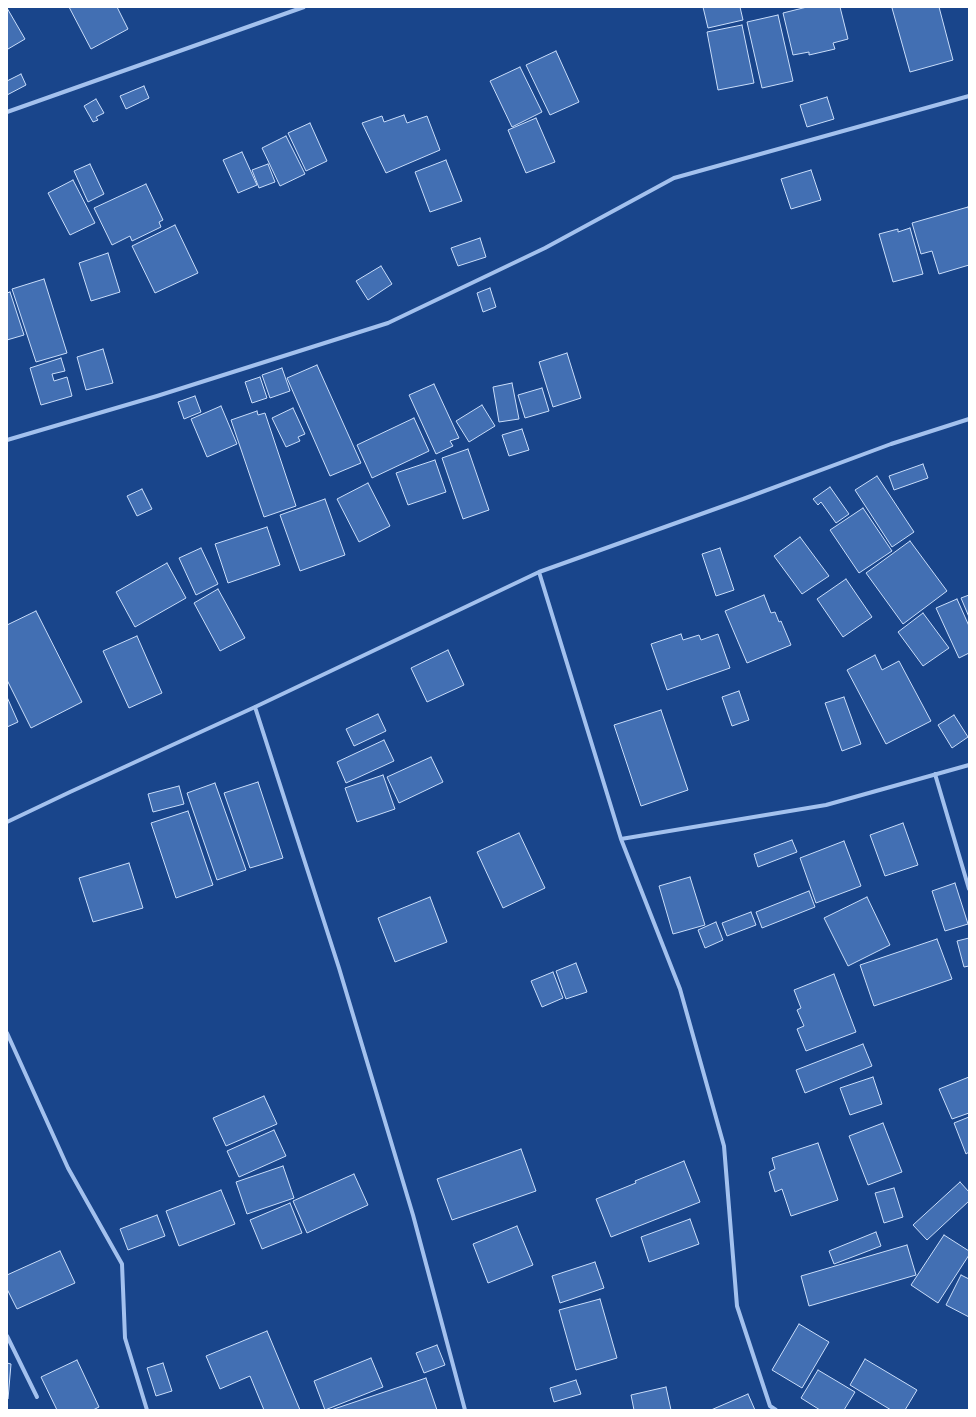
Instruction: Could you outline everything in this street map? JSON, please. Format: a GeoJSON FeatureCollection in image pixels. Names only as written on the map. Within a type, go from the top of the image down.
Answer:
{"type":"FeatureCollection","features":[{"type":"Feature","properties":{"kind":"street"},"geometry":{"type":"LineString","coordinates":[[7,112],[304,7]]}},
{"type":"Feature","properties":{"kind":"street"},"geometry":{"type":"LineString","coordinates":[[7,440],[157,396],[388,323],[545,248],[674,178],[969,96]]}},
{"type":"Feature","properties":{"kind":"street"},"geometry":{"type":"LineString","coordinates":[[7,822],[77,788],[255,707],[539,572],[891,444],[969,419]]}},
{"type":"Feature","properties":{"kind":"street"},"geometry":{"type":"LineString","coordinates":[[539,572],[621,839],[680,989],[724,1146],[737,1306],[770,1406],[776,1410]]}},
{"type":"Feature","properties":{"kind":"street"},"geometry":{"type":"LineString","coordinates":[[255,707],[339,968],[411,1208],[465,1410]]}},
{"type":"Feature","properties":{"kind":"street"},"geometry":{"type":"LineString","coordinates":[[621,839],[826,805],[969,765]]}},
{"type":"Feature","properties":{"kind":"street"},"geometry":{"type":"LineString","coordinates":[[935,774],[969,889]]}},
{"type":"Feature","properties":{"kind":"street"},"geometry":{"type":"LineString","coordinates":[[7,1033],[68,1168],[122,1264],[125,1338],[147,1410]]}},
{"type":"Feature","properties":{"kind":"street"},"geometry":{"type":"LineString","coordinates":[[7,1336],[37,1397]]}},
{"type":"Feature","properties":{"kind":"building"},"geometry":{"type":"Polygon","coordinates":[[[69,7],[117,7],[128,29],[91,49],[69,7]]]}},
{"type":"Feature","properties":{"kind":"building"},"geometry":{"type":"Polygon","coordinates":[[[703,7],[740,7],[743,20],[708,28],[703,7]]]}},
{"type":"Feature","properties":{"kind":"building"},"geometry":{"type":"Polygon","coordinates":[[[807,7],[840,7],[848,39],[833,43],[835,49],[809,55],[809,52],[793,55],[783,13],[807,7]]]}},
{"type":"Feature","properties":{"kind":"building"},"geometry":{"type":"Polygon","coordinates":[[[939,7],[953,60],[910,72],[892,8],[939,7]]]}},
{"type":"Feature","properties":{"kind":"building"},"geometry":{"type":"Polygon","coordinates":[[[7,8],[25,39],[8,49],[7,48],[7,8]]]}},
{"type":"Feature","properties":{"kind":"building"},"geometry":{"type":"Polygon","coordinates":[[[778,15],[793,81],[762,88],[747,22],[778,15]]]}},
{"type":"Feature","properties":{"kind":"building"},"geometry":{"type":"Polygon","coordinates":[[[742,25],[754,83],[718,90],[707,32],[742,25]]]}},
{"type":"Feature","properties":{"kind":"building"},"geometry":{"type":"Polygon","coordinates":[[[556,51],[579,102],[550,115],[526,65],[556,51]]]}},
{"type":"Feature","properties":{"kind":"building"},"geometry":{"type":"Polygon","coordinates":[[[520,67],[542,112],[512,127],[490,81],[520,67]]]}},
{"type":"Feature","properties":{"kind":"building"},"geometry":{"type":"Polygon","coordinates":[[[21,74],[26,85],[7,95],[7,81],[21,74]]]}},
{"type":"Feature","properties":{"kind":"building"},"geometry":{"type":"Polygon","coordinates":[[[144,86],[149,98],[126,109],[120,96],[144,86]]]}},
{"type":"Feature","properties":{"kind":"building"},"geometry":{"type":"Polygon","coordinates":[[[827,97],[834,119],[807,127],[800,105],[827,97]]]}},
{"type":"Feature","properties":{"kind":"building"},"geometry":{"type":"Polygon","coordinates":[[[96,99],[104,113],[96,117],[98,120],[93,122],[84,106],[96,99]]]}},
{"type":"Feature","properties":{"kind":"building"},"geometry":{"type":"Polygon","coordinates":[[[404,115],[407,123],[427,116],[440,150],[386,173],[362,123],[382,116],[384,122],[404,115]]]}},
{"type":"Feature","properties":{"kind":"building"},"geometry":{"type":"Polygon","coordinates":[[[536,118],[555,162],[526,173],[508,130],[536,118]]]}},
{"type":"Feature","properties":{"kind":"building"},"geometry":{"type":"Polygon","coordinates":[[[310,123],[327,161],[306,171],[288,133],[310,123]]]}},
{"type":"Feature","properties":{"kind":"building"},"geometry":{"type":"Polygon","coordinates":[[[286,136],[305,174],[280,186],[262,148],[286,136]]]}},
{"type":"Feature","properties":{"kind":"building"},"geometry":{"type":"Polygon","coordinates":[[[242,152],[257,185],[238,193],[223,160],[242,152]]]}},
{"type":"Feature","properties":{"kind":"building"},"geometry":{"type":"Polygon","coordinates":[[[446,160],[462,201],[430,212],[415,172],[446,160]]]}},
{"type":"Feature","properties":{"kind":"building"},"geometry":{"type":"Polygon","coordinates":[[[90,164],[104,194],[88,202],[74,171],[90,164]]]}},
{"type":"Feature","properties":{"kind":"building"},"geometry":{"type":"Polygon","coordinates":[[[268,164],[275,182],[259,188],[252,170],[268,164]]]}},
{"type":"Feature","properties":{"kind":"building"},"geometry":{"type":"Polygon","coordinates":[[[811,170],[821,200],[791,209],[781,179],[811,170]]]}},
{"type":"Feature","properties":{"kind":"building"},"geometry":{"type":"Polygon","coordinates":[[[73,180],[95,223],[70,235],[48,193],[73,180]]]}},
{"type":"Feature","properties":{"kind":"building"},"geometry":{"type":"Polygon","coordinates":[[[146,184],[163,220],[159,222],[161,227],[132,241],[130,236],[112,245],[94,208],[146,184]]]}},
{"type":"Feature","properties":{"kind":"building"},"geometry":{"type":"Polygon","coordinates":[[[968,207],[969,265],[939,274],[932,251],[921,254],[912,223],[968,207]]]}},
{"type":"Feature","properties":{"kind":"building"},"geometry":{"type":"Polygon","coordinates":[[[175,225],[198,273],[155,293],[132,246],[175,225]]]}},
{"type":"Feature","properties":{"kind":"building"},"geometry":{"type":"Polygon","coordinates":[[[910,228],[923,274],[893,282],[879,234],[898,229],[898,232],[910,228]]]}},
{"type":"Feature","properties":{"kind":"building"},"geometry":{"type":"Polygon","coordinates":[[[480,238],[486,257],[458,266],[451,248],[480,238]]]}},
{"type":"Feature","properties":{"kind":"building"},"geometry":{"type":"Polygon","coordinates":[[[108,253],[120,292],[91,301],[79,263],[108,253]]]}},
{"type":"Feature","properties":{"kind":"building"},"geometry":{"type":"Polygon","coordinates":[[[381,266],[392,284],[368,300],[356,281],[381,266]]]}},
{"type":"Feature","properties":{"kind":"building"},"geometry":{"type":"Polygon","coordinates":[[[44,279],[67,353],[36,362],[12,289],[44,279]]]}},
{"type":"Feature","properties":{"kind":"building"},"geometry":{"type":"Polygon","coordinates":[[[490,288],[496,307],[483,312],[477,293],[490,288]]]}},
{"type":"Feature","properties":{"kind":"building"},"geometry":{"type":"Polygon","coordinates":[[[10,292],[24,335],[7,340],[7,293],[10,292]]]}},
{"type":"Feature","properties":{"kind":"building"},"geometry":{"type":"Polygon","coordinates":[[[103,349],[113,383],[86,390],[77,357],[103,349]]]}},
{"type":"Feature","properties":{"kind":"building"},"geometry":{"type":"Polygon","coordinates":[[[567,353],[581,398],[553,407],[539,362],[567,353]]]}},
{"type":"Feature","properties":{"kind":"building"},"geometry":{"type":"Polygon","coordinates":[[[61,358],[65,371],[52,374],[54,381],[67,377],[72,396],[41,405],[30,368],[61,358]]]}},
{"type":"Feature","properties":{"kind":"building"},"geometry":{"type":"Polygon","coordinates":[[[317,365],[361,463],[330,476],[287,378],[317,365]]]}},
{"type":"Feature","properties":{"kind":"building"},"geometry":{"type":"Polygon","coordinates":[[[282,368],[290,391],[270,398],[262,375],[282,368]]]}},
{"type":"Feature","properties":{"kind":"building"},"geometry":{"type":"Polygon","coordinates":[[[260,377],[267,398],[252,403],[245,382],[260,377]]]}},
{"type":"Feature","properties":{"kind":"building"},"geometry":{"type":"Polygon","coordinates":[[[512,383],[519,419],[499,422],[493,387],[512,383]]]}},
{"type":"Feature","properties":{"kind":"building"},"geometry":{"type":"Polygon","coordinates":[[[434,384],[459,438],[450,441],[453,446],[436,454],[409,395],[434,384]]]}},
{"type":"Feature","properties":{"kind":"building"},"geometry":{"type":"Polygon","coordinates":[[[542,388],[549,411],[525,418],[518,395],[542,388]]]}},
{"type":"Feature","properties":{"kind":"building"},"geometry":{"type":"Polygon","coordinates":[[[195,396],[201,412],[184,419],[178,402],[195,396]]]}},
{"type":"Feature","properties":{"kind":"building"},"geometry":{"type":"Polygon","coordinates":[[[482,405],[495,426],[469,442],[456,421],[482,405]]]}},
{"type":"Feature","properties":{"kind":"building"},"geometry":{"type":"Polygon","coordinates":[[[221,406],[237,444],[207,457],[191,419],[221,406]]]}},
{"type":"Feature","properties":{"kind":"building"},"geometry":{"type":"Polygon","coordinates":[[[293,408],[305,434],[298,437],[300,441],[286,447],[272,418],[293,408]]]}},
{"type":"Feature","properties":{"kind":"building"},"geometry":{"type":"Polygon","coordinates":[[[257,411],[258,415],[265,413],[296,506],[264,517],[231,420],[257,411]]]}},
{"type":"Feature","properties":{"kind":"building"},"geometry":{"type":"Polygon","coordinates":[[[414,418],[429,451],[372,478],[357,445],[414,418]]]}},
{"type":"Feature","properties":{"kind":"building"},"geometry":{"type":"Polygon","coordinates":[[[522,429],[529,450],[509,456],[502,435],[522,429]]]}},
{"type":"Feature","properties":{"kind":"building"},"geometry":{"type":"Polygon","coordinates":[[[468,449],[489,510],[463,519],[442,458],[468,449]]]}},
{"type":"Feature","properties":{"kind":"building"},"geometry":{"type":"Polygon","coordinates":[[[435,460],[446,492],[408,505],[396,473],[435,460]]]}},
{"type":"Feature","properties":{"kind":"building"},"geometry":{"type":"Polygon","coordinates":[[[923,464],[928,478],[894,490],[889,476],[923,464]]]}},
{"type":"Feature","properties":{"kind":"building"},"geometry":{"type":"Polygon","coordinates":[[[877,476],[914,532],[892,547],[855,490],[877,476]]]}},
{"type":"Feature","properties":{"kind":"building"},"geometry":{"type":"Polygon","coordinates":[[[368,483],[390,526],[359,542],[337,499],[368,483]]]}},
{"type":"Feature","properties":{"kind":"building"},"geometry":{"type":"Polygon","coordinates":[[[830,487],[849,514],[836,523],[821,502],[818,505],[813,499],[830,487]]]}},
{"type":"Feature","properties":{"kind":"building"},"geometry":{"type":"Polygon","coordinates":[[[142,489],[152,509],[137,516],[127,496],[142,489]]]}},
{"type":"Feature","properties":{"kind":"building"},"geometry":{"type":"Polygon","coordinates":[[[325,499],[345,555],[300,571],[280,515],[325,499]]]}},
{"type":"Feature","properties":{"kind":"building"},"geometry":{"type":"Polygon","coordinates":[[[863,508],[892,551],[859,573],[830,530],[863,508]]]}},
{"type":"Feature","properties":{"kind":"building"},"geometry":{"type":"Polygon","coordinates":[[[267,527],[280,565],[228,583],[215,544],[267,527]]]}},
{"type":"Feature","properties":{"kind":"building"},"geometry":{"type":"Polygon","coordinates":[[[800,537],[829,576],[802,594],[774,556],[800,537]]]}},
{"type":"Feature","properties":{"kind":"building"},"geometry":{"type":"Polygon","coordinates":[[[910,541],[947,591],[903,624],[866,573],[910,541]]]}},
{"type":"Feature","properties":{"kind":"building"},"geometry":{"type":"Polygon","coordinates":[[[201,548],[218,584],[196,595],[179,558],[201,548]]]}},
{"type":"Feature","properties":{"kind":"building"},"geometry":{"type":"Polygon","coordinates":[[[720,548],[734,590],[716,596],[702,554],[720,548]]]}},
{"type":"Feature","properties":{"kind":"building"},"geometry":{"type":"Polygon","coordinates":[[[167,563],[186,598],[135,627],[116,592],[167,563]]]}},
{"type":"Feature","properties":{"kind":"building"},"geometry":{"type":"Polygon","coordinates":[[[846,579],[872,617],[843,637],[817,599],[846,579]]]}},
{"type":"Feature","properties":{"kind":"building"},"geometry":{"type":"Polygon","coordinates":[[[218,589],[245,638],[220,651],[194,603],[218,589]]]}},
{"type":"Feature","properties":{"kind":"building"},"geometry":{"type":"Polygon","coordinates":[[[764,595],[771,613],[775,612],[779,622],[781,621],[791,645],[747,663],[725,611],[764,595]]]}},
{"type":"Feature","properties":{"kind":"building"},"geometry":{"type":"Polygon","coordinates":[[[969,595],[969,617],[961,598],[969,595]]]}},
{"type":"Feature","properties":{"kind":"building"},"geometry":{"type":"Polygon","coordinates":[[[957,599],[969,626],[969,653],[959,658],[936,608],[957,599]]]}},
{"type":"Feature","properties":{"kind":"building"},"geometry":{"type":"Polygon","coordinates":[[[36,611],[82,702],[31,728],[7,680],[7,625],[36,611]]]}},
{"type":"Feature","properties":{"kind":"building"},"geometry":{"type":"Polygon","coordinates":[[[923,613],[949,648],[923,666],[898,632],[923,613]]]}},
{"type":"Feature","properties":{"kind":"building"},"geometry":{"type":"Polygon","coordinates":[[[681,634],[683,640],[699,635],[701,640],[718,634],[730,668],[667,690],[651,644],[681,634]]]}},
{"type":"Feature","properties":{"kind":"building"},"geometry":{"type":"Polygon","coordinates":[[[137,636],[162,693],[129,708],[103,651],[137,636]]]}},
{"type":"Feature","properties":{"kind":"building"},"geometry":{"type":"Polygon","coordinates":[[[448,650],[464,685],[427,702],[411,668],[448,650]]]}},
{"type":"Feature","properties":{"kind":"building"},"geometry":{"type":"Polygon","coordinates":[[[875,655],[882,670],[899,661],[931,721],[886,744],[847,670],[875,655]]]}},
{"type":"Feature","properties":{"kind":"building"},"geometry":{"type":"Polygon","coordinates":[[[739,691],[749,720],[732,726],[722,697],[739,691]]]}},
{"type":"Feature","properties":{"kind":"building"},"geometry":{"type":"Polygon","coordinates":[[[7,697],[18,722],[7,727],[7,697]]]}},
{"type":"Feature","properties":{"kind":"building"},"geometry":{"type":"Polygon","coordinates":[[[844,697],[861,744],[842,751],[825,703],[844,697]]]}},
{"type":"Feature","properties":{"kind":"building"},"geometry":{"type":"Polygon","coordinates":[[[661,710],[688,790],[641,806],[614,725],[661,710]]]}},
{"type":"Feature","properties":{"kind":"building"},"geometry":{"type":"Polygon","coordinates":[[[378,714],[386,731],[354,746],[346,729],[378,714]]]}},
{"type":"Feature","properties":{"kind":"building"},"geometry":{"type":"Polygon","coordinates":[[[954,715],[968,737],[952,748],[938,725],[954,715]]]}},
{"type":"Feature","properties":{"kind":"building"},"geometry":{"type":"Polygon","coordinates":[[[384,740],[394,761],[346,783],[337,762],[384,740]]]}},
{"type":"Feature","properties":{"kind":"building"},"geometry":{"type":"Polygon","coordinates":[[[431,757],[443,782],[399,803],[387,777],[431,757]]]}},
{"type":"Feature","properties":{"kind":"building"},"geometry":{"type":"Polygon","coordinates":[[[383,775],[395,809],[357,822],[345,788],[383,775]]]}},
{"type":"Feature","properties":{"kind":"building"},"geometry":{"type":"Polygon","coordinates":[[[258,782],[283,858],[250,868],[224,793],[258,782]]]}},
{"type":"Feature","properties":{"kind":"building"},"geometry":{"type":"Polygon","coordinates":[[[215,783],[246,870],[217,880],[187,793],[215,783]]]}},
{"type":"Feature","properties":{"kind":"building"},"geometry":{"type":"Polygon","coordinates":[[[179,786],[184,804],[153,812],[148,794],[179,786]]]}},
{"type":"Feature","properties":{"kind":"building"},"geometry":{"type":"Polygon","coordinates":[[[188,811],[213,885],[176,898],[151,823],[188,811]]]}},
{"type":"Feature","properties":{"kind":"building"},"geometry":{"type":"Polygon","coordinates":[[[903,823],[918,865],[885,876],[870,835],[903,823]]]}},
{"type":"Feature","properties":{"kind":"building"},"geometry":{"type":"Polygon","coordinates":[[[519,833],[545,888],[503,908],[477,852],[519,833]]]}},
{"type":"Feature","properties":{"kind":"building"},"geometry":{"type":"Polygon","coordinates":[[[792,840],[797,852],[758,867],[754,854],[792,840]]]}},
{"type":"Feature","properties":{"kind":"building"},"geometry":{"type":"Polygon","coordinates":[[[844,841],[861,886],[816,903],[800,858],[844,841]]]}},
{"type":"Feature","properties":{"kind":"building"},"geometry":{"type":"Polygon","coordinates":[[[129,863],[143,908],[93,922],[79,878],[129,863]]]}},
{"type":"Feature","properties":{"kind":"building"},"geometry":{"type":"Polygon","coordinates":[[[690,877],[705,925],[673,934],[659,886],[690,877]]]}},
{"type":"Feature","properties":{"kind":"building"},"geometry":{"type":"Polygon","coordinates":[[[955,883],[968,924],[945,931],[932,891],[955,883]]]}},
{"type":"Feature","properties":{"kind":"building"},"geometry":{"type":"Polygon","coordinates":[[[809,891],[815,907],[762,928],[756,912],[809,891]]]}},
{"type":"Feature","properties":{"kind":"building"},"geometry":{"type":"Polygon","coordinates":[[[430,897],[447,942],[395,962],[378,918],[430,897]]]}},
{"type":"Feature","properties":{"kind":"building"},"geometry":{"type":"Polygon","coordinates":[[[867,897],[890,945],[848,966],[824,918],[867,897]]]}},
{"type":"Feature","properties":{"kind":"building"},"geometry":{"type":"Polygon","coordinates":[[[751,912],[756,925],[727,936],[722,923],[751,912]]]}},
{"type":"Feature","properties":{"kind":"building"},"geometry":{"type":"Polygon","coordinates":[[[716,922],[723,940],[705,948],[698,930],[716,922]]]}},
{"type":"Feature","properties":{"kind":"building"},"geometry":{"type":"Polygon","coordinates":[[[969,938],[969,966],[964,967],[957,941],[969,938]]]}},
{"type":"Feature","properties":{"kind":"building"},"geometry":{"type":"Polygon","coordinates":[[[937,939],[952,979],[874,1006],[860,965],[937,939]]]}},
{"type":"Feature","properties":{"kind":"building"},"geometry":{"type":"Polygon","coordinates":[[[576,963],[587,992],[566,999],[556,971],[576,963]]]}},
{"type":"Feature","properties":{"kind":"building"},"geometry":{"type":"Polygon","coordinates":[[[553,972],[563,998],[542,1007],[531,981],[553,972]]]}},
{"type":"Feature","properties":{"kind":"building"},"geometry":{"type":"Polygon","coordinates":[[[834,974],[856,1032],[806,1051],[797,1029],[804,1026],[797,1010],[801,1008],[794,990],[834,974]]]}},
{"type":"Feature","properties":{"kind":"building"},"geometry":{"type":"Polygon","coordinates":[[[863,1044],[872,1066],[805,1093],[796,1070],[863,1044]]]}},
{"type":"Feature","properties":{"kind":"building"},"geometry":{"type":"Polygon","coordinates":[[[873,1077],[882,1104],[850,1115],[840,1088],[873,1077]]]}},
{"type":"Feature","properties":{"kind":"building"},"geometry":{"type":"Polygon","coordinates":[[[969,1077],[969,1113],[952,1119],[939,1089],[969,1077]]]}},
{"type":"Feature","properties":{"kind":"building"},"geometry":{"type":"Polygon","coordinates":[[[264,1096],[277,1124],[226,1146],[213,1118],[264,1096]]]}},
{"type":"Feature","properties":{"kind":"building"},"geometry":{"type":"Polygon","coordinates":[[[969,1117],[969,1152],[966,1154],[954,1123],[969,1117]]]}},
{"type":"Feature","properties":{"kind":"building"},"geometry":{"type":"Polygon","coordinates":[[[883,1123],[902,1172],[868,1185],[849,1136],[883,1123]]]}},
{"type":"Feature","properties":{"kind":"building"},"geometry":{"type":"Polygon","coordinates":[[[274,1130],[286,1156],[239,1177],[227,1151],[274,1130]]]}},
{"type":"Feature","properties":{"kind":"building"},"geometry":{"type":"Polygon","coordinates":[[[818,1143],[838,1200],[791,1216],[782,1189],[775,1192],[769,1172],[775,1169],[772,1158],[818,1143]]]}},
{"type":"Feature","properties":{"kind":"building"},"geometry":{"type":"Polygon","coordinates":[[[521,1149],[536,1191],[452,1220],[437,1179],[521,1149]]]}},
{"type":"Feature","properties":{"kind":"building"},"geometry":{"type":"Polygon","coordinates":[[[684,1161],[700,1202],[611,1237],[596,1199],[684,1161]]]}},
{"type":"Feature","properties":{"kind":"building"},"geometry":{"type":"Polygon","coordinates":[[[283,1166],[294,1198],[247,1214],[236,1182],[283,1166]]]}},
{"type":"Feature","properties":{"kind":"building"},"geometry":{"type":"Polygon","coordinates":[[[354,1174],[368,1205],[307,1233],[293,1201],[354,1174]]]}},
{"type":"Feature","properties":{"kind":"building"},"geometry":{"type":"Polygon","coordinates":[[[960,1182],[969,1192],[969,1201],[927,1240],[913,1225],[960,1182]]]}},
{"type":"Feature","properties":{"kind":"building"},"geometry":{"type":"Polygon","coordinates":[[[894,1188],[903,1217],[884,1223],[875,1193],[894,1188]]]}},
{"type":"Feature","properties":{"kind":"building"},"geometry":{"type":"Polygon","coordinates":[[[221,1190],[235,1224],[179,1246],[166,1211],[221,1190]]]}},
{"type":"Feature","properties":{"kind":"building"},"geometry":{"type":"Polygon","coordinates":[[[290,1203],[302,1233],[262,1249],[250,1220],[290,1203]]]}},
{"type":"Feature","properties":{"kind":"building"},"geometry":{"type":"Polygon","coordinates":[[[157,1215],[165,1236],[128,1250],[120,1229],[157,1215]]]}},
{"type":"Feature","properties":{"kind":"building"},"geometry":{"type":"Polygon","coordinates":[[[690,1219],[699,1244],[649,1262],[641,1237],[690,1219]]]}},
{"type":"Feature","properties":{"kind":"building"},"geometry":{"type":"Polygon","coordinates":[[[517,1226],[533,1265],[488,1283],[473,1244],[517,1226]]]}},
{"type":"Feature","properties":{"kind":"building"},"geometry":{"type":"Polygon","coordinates":[[[876,1232],[881,1246],[834,1264],[829,1251],[876,1232]]]}},
{"type":"Feature","properties":{"kind":"building"},"geometry":{"type":"Polygon","coordinates":[[[944,1235],[969,1251],[969,1255],[938,1303],[911,1285],[944,1235]]]}},
{"type":"Feature","properties":{"kind":"building"},"geometry":{"type":"Polygon","coordinates":[[[907,1245],[916,1275],[809,1306],[801,1276],[907,1245]]]}},
{"type":"Feature","properties":{"kind":"building"},"geometry":{"type":"Polygon","coordinates":[[[60,1251],[75,1283],[17,1309],[7,1289],[7,1275],[60,1251]]]}},
{"type":"Feature","properties":{"kind":"building"},"geometry":{"type":"Polygon","coordinates":[[[595,1262],[604,1288],[560,1303],[552,1276],[595,1262]]]}},
{"type":"Feature","properties":{"kind":"building"},"geometry":{"type":"Polygon","coordinates":[[[961,1275],[969,1279],[969,1317],[946,1305],[961,1275]]]}},
{"type":"Feature","properties":{"kind":"building"},"geometry":{"type":"Polygon","coordinates":[[[600,1299],[617,1358],[576,1370],[559,1310],[600,1299]]]}},
{"type":"Feature","properties":{"kind":"building"},"geometry":{"type":"Polygon","coordinates":[[[799,1324],[829,1342],[802,1388],[772,1370],[799,1324]]]}},
{"type":"Feature","properties":{"kind":"building"},"geometry":{"type":"Polygon","coordinates":[[[267,1331],[300,1410],[264,1410],[250,1376],[220,1389],[206,1356],[267,1331]]]}},
{"type":"Feature","properties":{"kind":"building"},"geometry":{"type":"Polygon","coordinates":[[[437,1345],[445,1365],[424,1373],[416,1353],[437,1345]]]}},
{"type":"Feature","properties":{"kind":"building"},"geometry":{"type":"Polygon","coordinates":[[[371,1358],[383,1387],[325,1410],[314,1381],[371,1358]]]}},
{"type":"Feature","properties":{"kind":"building"},"geometry":{"type":"Polygon","coordinates":[[[865,1359],[917,1390],[905,1410],[891,1410],[850,1385],[865,1359]]]}},
{"type":"Feature","properties":{"kind":"building"},"geometry":{"type":"Polygon","coordinates":[[[77,1360],[99,1407],[93,1410],[57,1410],[41,1377],[77,1360]]]}},
{"type":"Feature","properties":{"kind":"building"},"geometry":{"type":"Polygon","coordinates":[[[7,1363],[11,1364],[8,1399],[7,1399],[7,1363]]]}},
{"type":"Feature","properties":{"kind":"building"},"geometry":{"type":"Polygon","coordinates":[[[163,1363],[172,1391],[156,1396],[147,1368],[163,1363]]]}},
{"type":"Feature","properties":{"kind":"building"},"geometry":{"type":"Polygon","coordinates":[[[818,1370],[855,1392],[844,1410],[820,1410],[801,1398],[818,1370]]]}},
{"type":"Feature","properties":{"kind":"building"},"geometry":{"type":"Polygon","coordinates":[[[426,1378],[437,1410],[331,1410],[426,1378]]]}},
{"type":"Feature","properties":{"kind":"building"},"geometry":{"type":"Polygon","coordinates":[[[576,1380],[581,1394],[554,1402],[550,1388],[576,1380]]]}},
{"type":"Feature","properties":{"kind":"building"},"geometry":{"type":"Polygon","coordinates":[[[666,1387],[671,1410],[634,1410],[631,1395],[666,1387]]]}},
{"type":"Feature","properties":{"kind":"building"},"geometry":{"type":"Polygon","coordinates":[[[748,1394],[755,1410],[711,1410],[748,1394]]]}}]}
